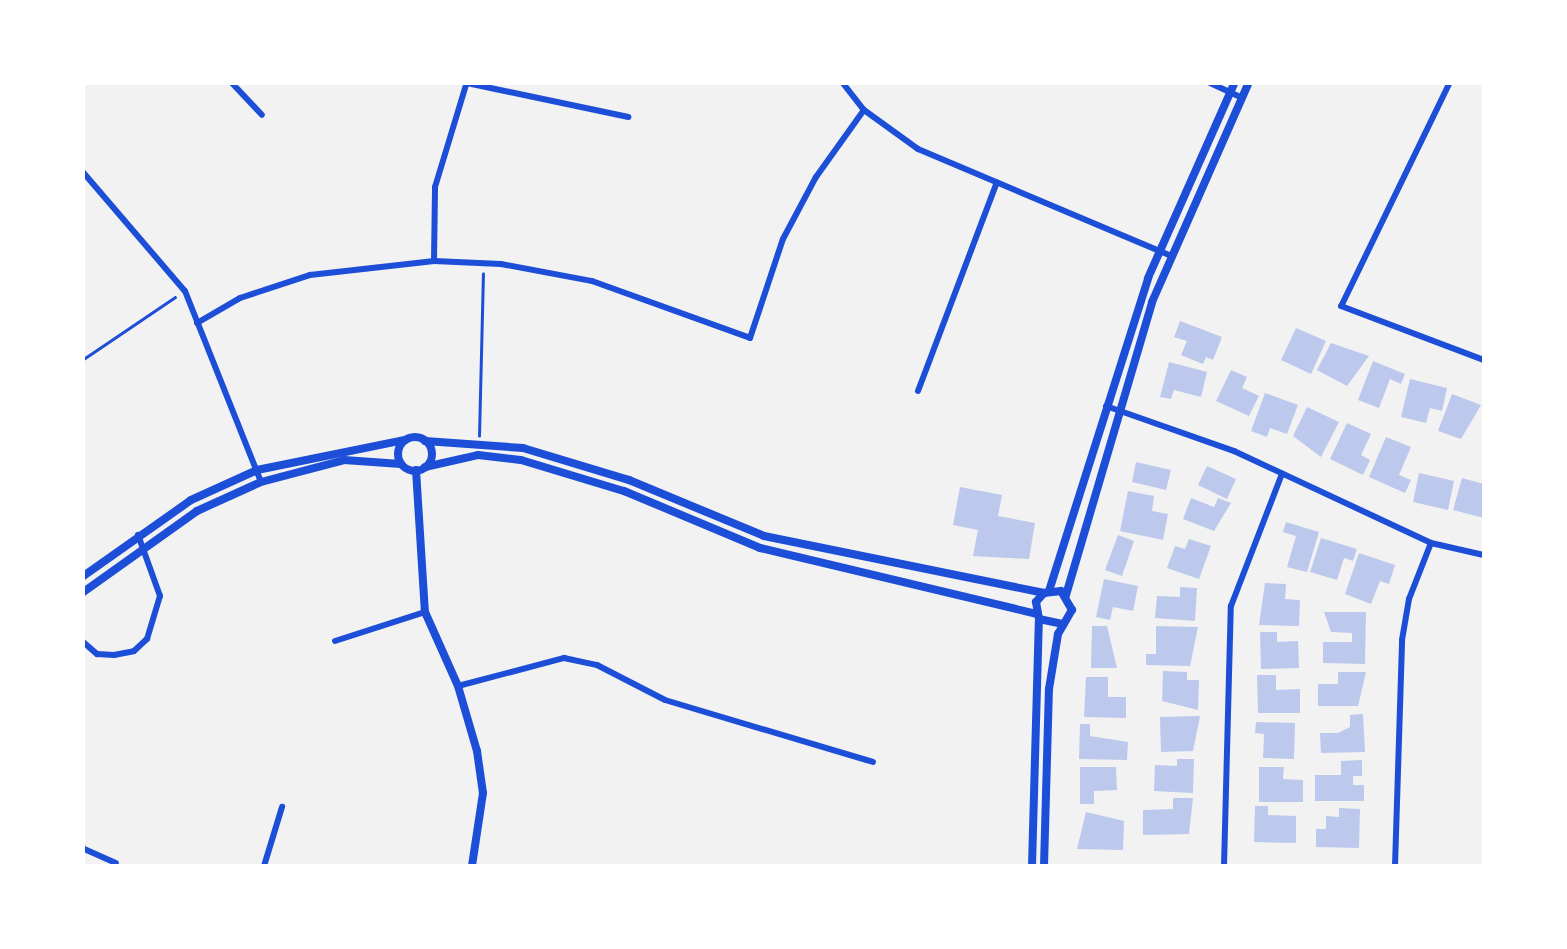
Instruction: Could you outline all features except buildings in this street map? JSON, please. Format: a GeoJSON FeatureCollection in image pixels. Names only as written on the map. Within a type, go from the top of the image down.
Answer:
{"type":"FeatureCollection","features":[{"type":"Feature","properties":{"kind":"street"},"geometry":{"type":"LineString","coordinates":[[231,82],[262,115]]}},
{"type":"Feature","properties":{"kind":"street"},"geometry":{"type":"LineString","coordinates":[[842,82],[864,110],[918,148],[1169,255]]}},
{"type":"Feature","properties":{"kind":"street"},"geometry":{"type":"LineString","coordinates":[[1208,82],[1242,98]]}},
{"type":"Feature","properties":{"kind":"street"},"geometry":{"type":"LineString","coordinates":[[1032,866],[1038,616],[1158,251],[1235,82]]}},
{"type":"Feature","properties":{"kind":"street"},"geometry":{"type":"LineString","coordinates":[[1044,866],[1047,719],[1063,624],[1072,610],[1066,594],[1118,410],[1169,255],[1249,82]]}},
{"type":"Feature","properties":{"kind":"street"},"geometry":{"type":"LineString","coordinates":[[1450,82],[1341,306],[1484,360]]}},
{"type":"Feature","properties":{"kind":"street"},"geometry":{"type":"LineString","coordinates":[[434,261],[436,187],[467,83],[628,117]]}},
{"type":"Feature","properties":{"kind":"street"},"geometry":{"type":"LineString","coordinates":[[196,323],[240,298],[310,275],[434,261],[484,264],[592,281],[750,338],[783,239],[816,177],[864,110]]}},
{"type":"Feature","properties":{"kind":"street"},"geometry":{"type":"LineString","coordinates":[[82,171],[184,291],[261,482]]}},
{"type":"Feature","properties":{"kind":"street"},"geometry":{"type":"LineString","coordinates":[[918,391],[997,182]]}},
{"type":"Feature","properties":{"kind":"street"},"geometry":{"type":"LineString","coordinates":[[1106,406],[1282,474],[1431,544],[1484,555]]}},
{"type":"Feature","properties":{"kind":"street"},"geometry":{"type":"LineString","coordinates":[[82,577],[138,534],[258,470],[405,440],[478,442],[579,462],[764,536],[1066,594]]}},
{"type":"Feature","properties":{"kind":"street"},"geometry":{"type":"LineString","coordinates":[[401,464],[398,454],[405,440]]}},
{"type":"Feature","properties":{"kind":"street"},"geometry":{"type":"LineString","coordinates":[[425,441],[431,454],[420,469],[425,612],[458,686],[483,793],[472,866]]}},
{"type":"Feature","properties":{"kind":"street"},"geometry":{"type":"LineString","coordinates":[[82,593],[142,544],[261,482],[344,460],[420,469],[463,456],[521,460],[624,491],[760,548],[1063,624]]}},
{"type":"Feature","properties":{"kind":"street"},"geometry":{"type":"LineString","coordinates":[[1224,866],[1230,606],[1282,474]]}},
{"type":"Feature","properties":{"kind":"street"},"geometry":{"type":"LineString","coordinates":[[82,641],[98,654],[114,655],[134,651],[147,640],[160,596],[138,534]]}},
{"type":"Feature","properties":{"kind":"street"},"geometry":{"type":"LineString","coordinates":[[1395,866],[1402,640],[1409,599],[1431,544]]}},
{"type":"Feature","properties":{"kind":"street"},"geometry":{"type":"LineString","coordinates":[[335,641],[425,612]]}},
{"type":"Feature","properties":{"kind":"street"},"geometry":{"type":"LineString","coordinates":[[458,686],[564,658],[597,665],[665,700],[873,762]]}},
{"type":"Feature","properties":{"kind":"street"},"geometry":{"type":"LineString","coordinates":[[264,866],[282,806]]}},
{"type":"Feature","properties":{"kind":"street"},"geometry":{"type":"LineString","coordinates":[[82,848],[116,864]]}},
{"type":"Feature","properties":{"kind":"path"},"geometry":{"type":"LineString","coordinates":[[478,442],[484,264]]}},
{"type":"Feature","properties":{"kind":"path"},"geometry":{"type":"LineString","coordinates":[[82,360],[184,291]]}}]}
